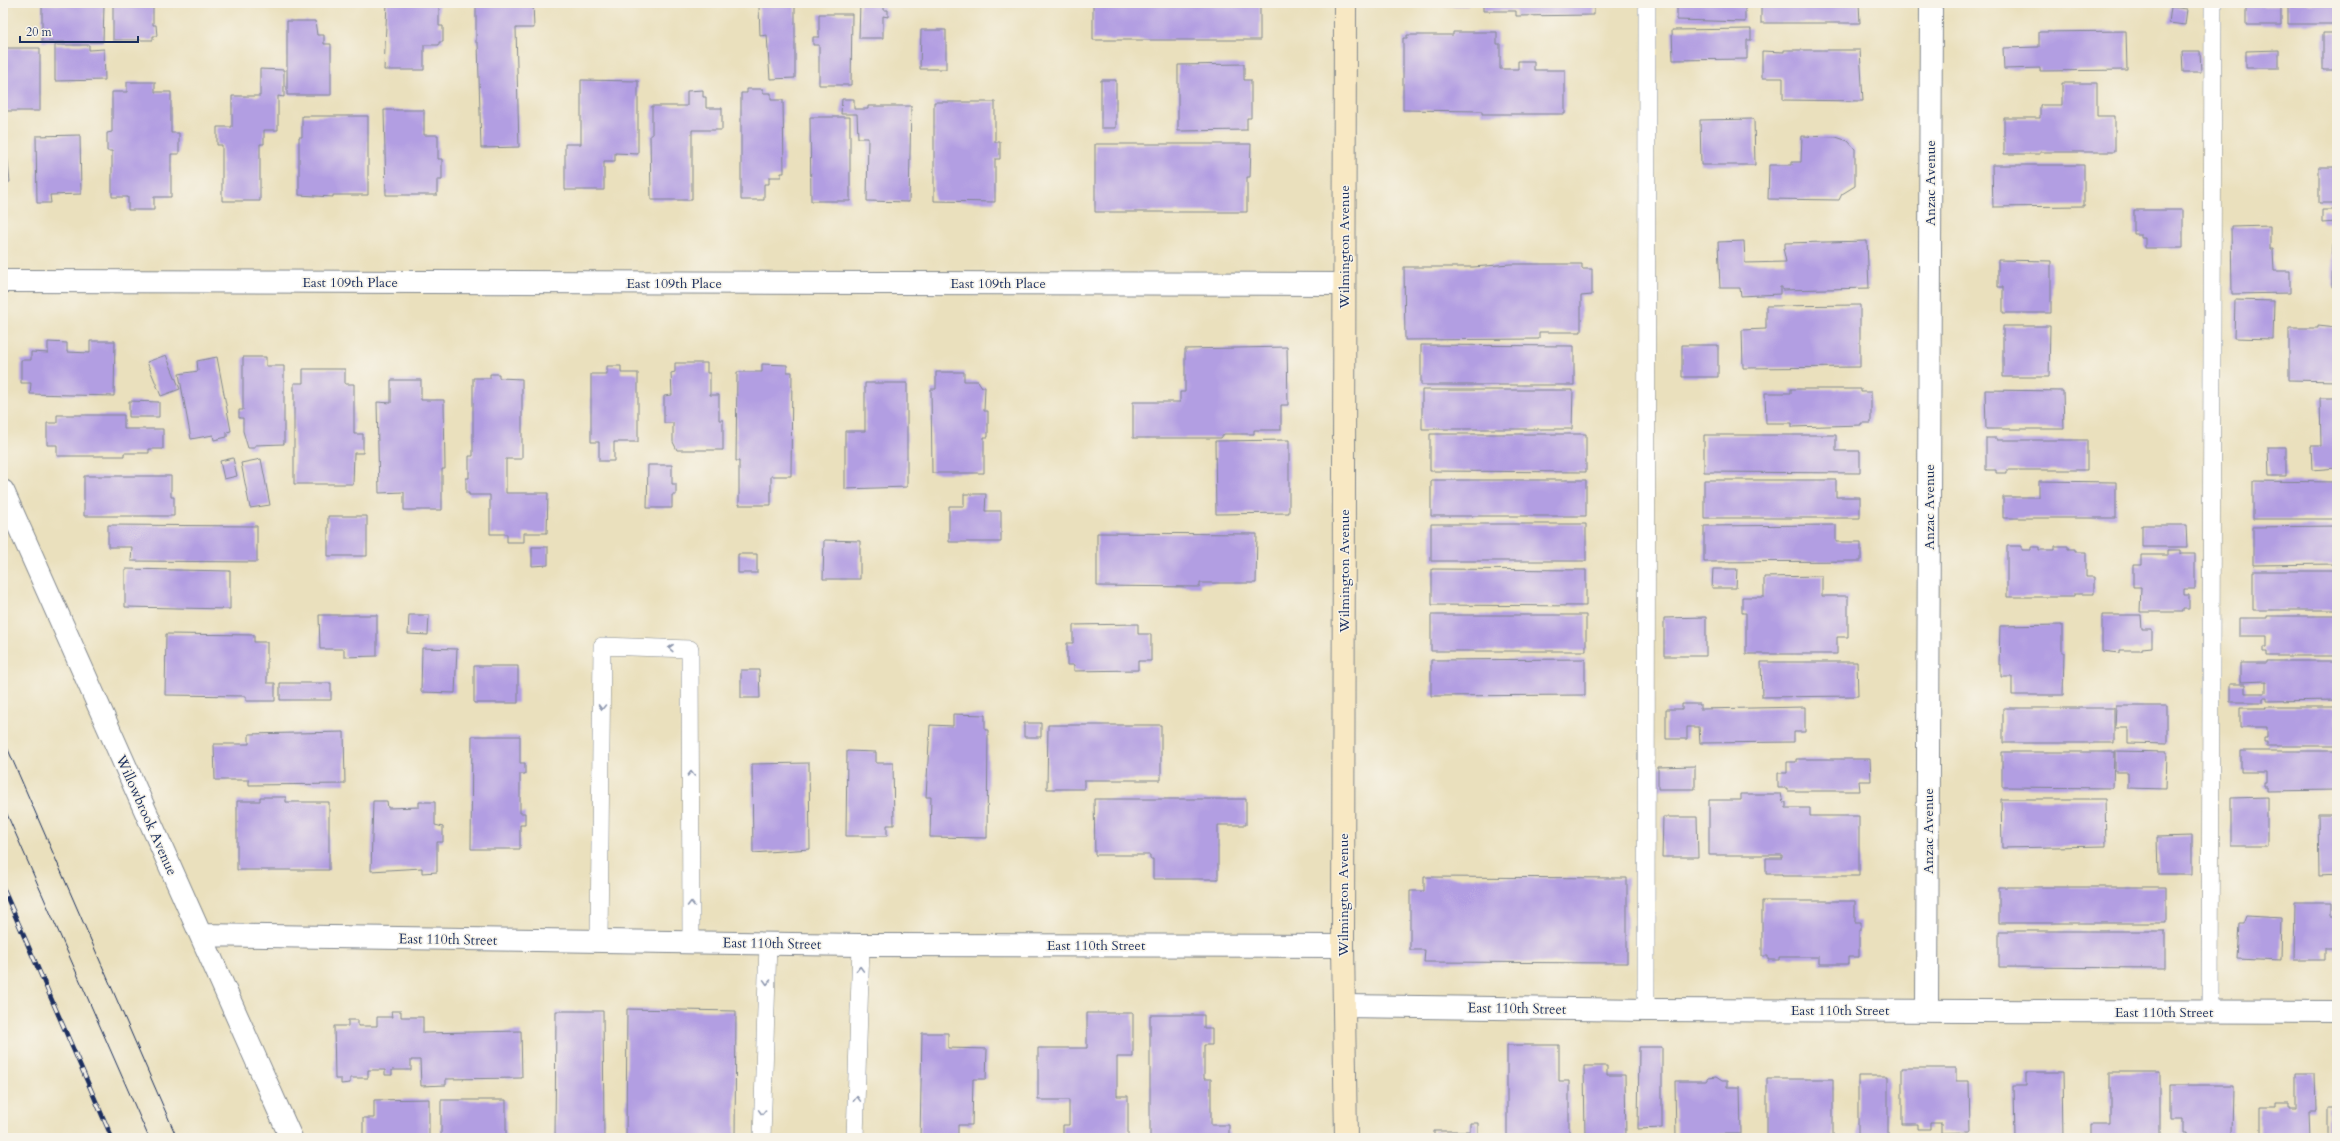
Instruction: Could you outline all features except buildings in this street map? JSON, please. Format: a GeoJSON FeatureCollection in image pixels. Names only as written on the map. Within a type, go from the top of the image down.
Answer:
{"type":"FeatureCollection","features":[{"type":"Feature","properties":{"kind":"main road","name":"Wilmington Avenue"},"geometry":{"type":"LineString","coordinates":[[1345,3],[1343,946],[1346,1138]]}},
{"type":"Feature","properties":{"kind":"street","name":"Anzac Avenue"},"geometry":{"type":"LineString","coordinates":[[1927,1010],[1931,3]]}},
{"type":"Feature","properties":{"kind":"street","name":"East 109th Place"},"geometry":{"type":"LineString","coordinates":[[3,281],[1344,284]]}},
{"type":"Feature","properties":{"kind":"street","name":"Willowbrook Avenue"},"geometry":{"type":"LineString","coordinates":[[3,491],[292,1138]]}},
{"type":"Feature","properties":{"kind":"street","name":"East 110th Street"},"geometry":{"type":"LineString","coordinates":[[201,935],[691,943],[1343,946]]}},
{"type":"Feature","properties":{"kind":"street","name":"East 110th Street"},"geometry":{"type":"LineString","coordinates":[[1344,1006],[1646,1010],[2337,1012]]}},
{"type":"Feature","properties":{"kind":"lane"},"geometry":{"type":"LineString","coordinates":[[1646,1010],[1647,3]]}},
{"type":"Feature","properties":{"kind":"lane"},"geometry":{"type":"LineString","coordinates":[[2210,1012],[2214,3]]}},
{"type":"Feature","properties":{"kind":"lane"},"geometry":{"type":"LineString","coordinates":[[599,941],[602,646],[690,649],[691,943]]}},
{"type":"Feature","properties":{"kind":"lane"},"geometry":{"type":"LineString","coordinates":[[762,1138],[768,943]]}},
{"type":"Feature","properties":{"kind":"lane"},"geometry":{"type":"LineString","coordinates":[[855,1138],[861,944]]}},
{"type":"Feature","properties":{"kind":"tram line"},"geometry":{"type":"LineString","coordinates":[[3,738],[177,1138]]}},
{"type":"Feature","properties":{"kind":"tram line"},"geometry":{"type":"LineString","coordinates":[[3,805],[149,1138]]}},
{"type":"Feature","properties":{"kind":"railway"},"geometry":{"type":"LineString","coordinates":[[3,888],[112,1138]]}}]}
